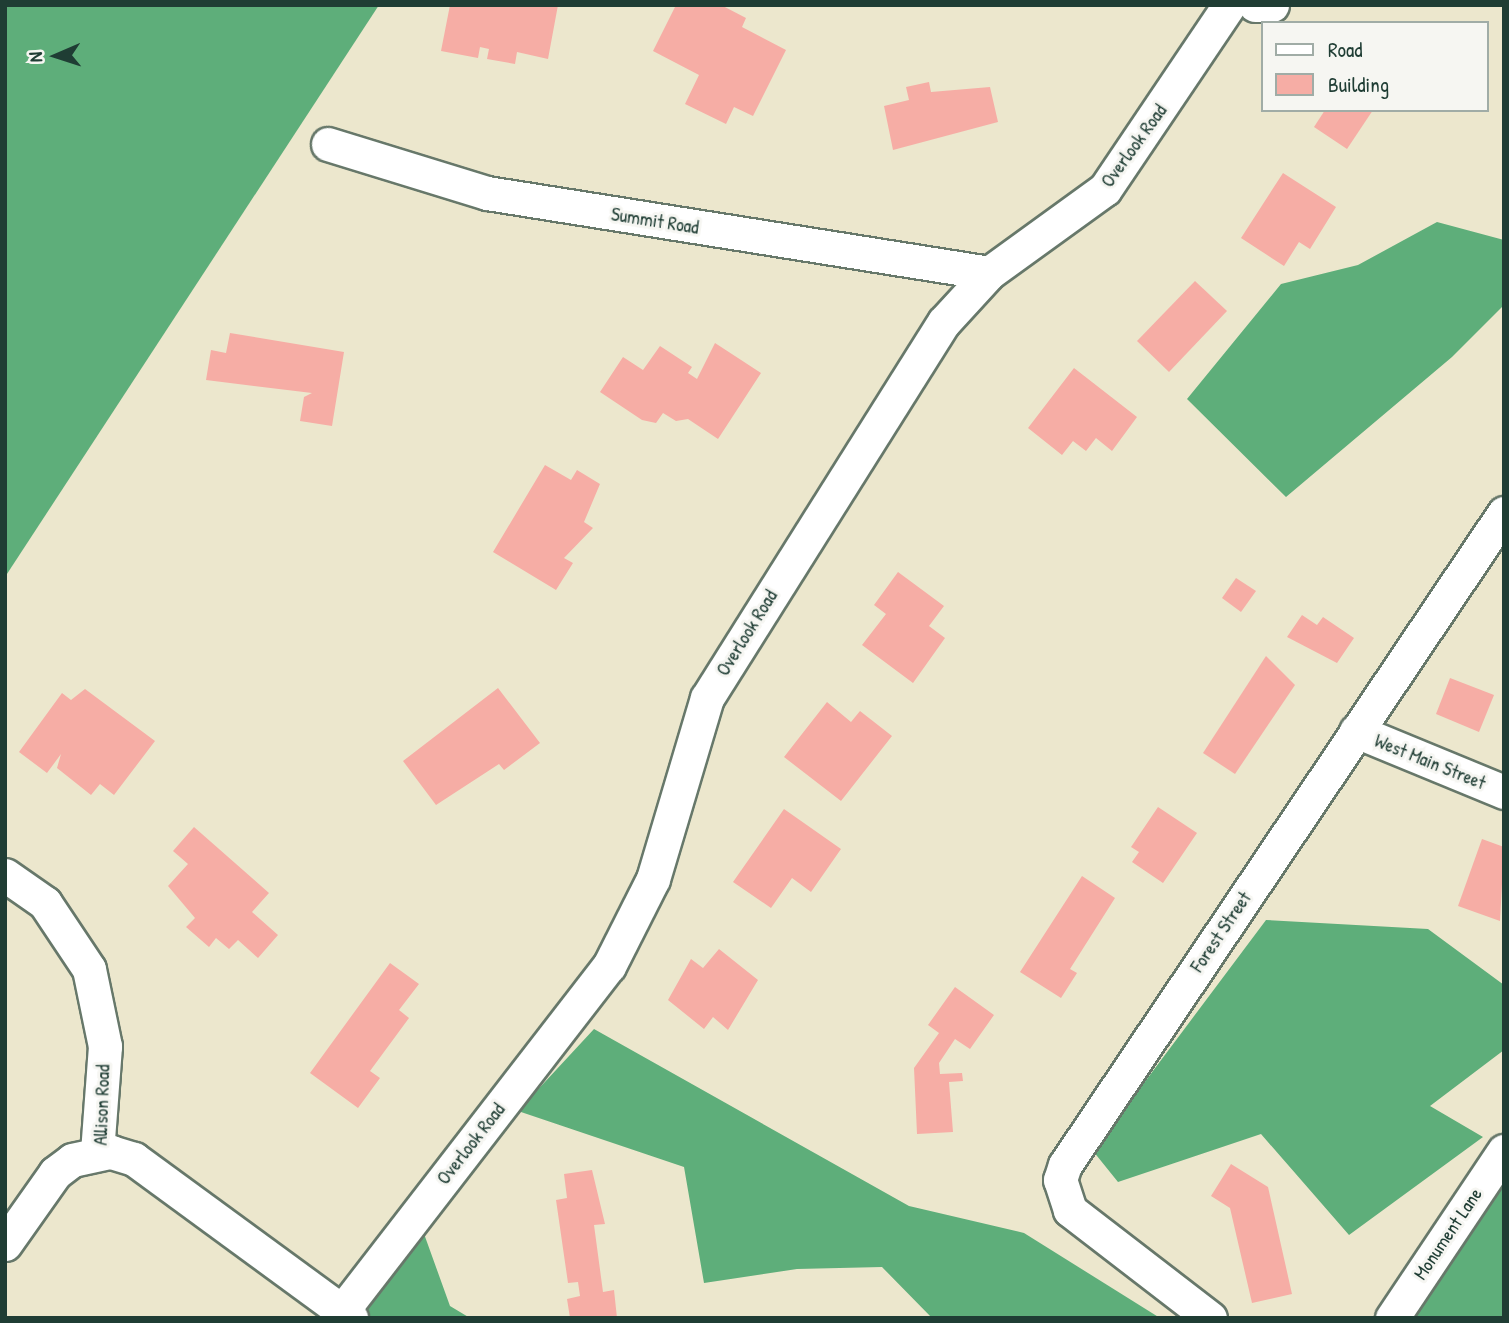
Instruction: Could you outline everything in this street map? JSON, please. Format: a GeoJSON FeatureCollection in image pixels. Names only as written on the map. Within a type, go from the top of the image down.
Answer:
{"type":"FeatureCollection","features":[{"type":"Feature","properties":{"kind":"street","name":"Overlook Road"},"geometry":{"type":"LineString","coordinates":[[346,1314],[609,966],[653,879],[691,739],[731,653],[944,322],[989,273],[1105,189],[1229,5]]}},
{"type":"Feature","properties":{"kind":"street"},"geometry":{"type":"LineString","coordinates":[[1255,5],[1272,5]]}},
{"type":"Feature","properties":{"kind":"street","name":"Summit Road"},"geometry":{"type":"LineString","coordinates":[[328,144],[487,193],[989,273]]}},
{"type":"Feature","properties":{"kind":"street","name":"Forest Street"},"geometry":{"type":"LineString","coordinates":[[1210,1318],[1070,1210],[1060,1180],[1504,513]]}},
{"type":"Feature","properties":{"kind":"street","name":"West Main Street"},"geometry":{"type":"LineString","coordinates":[[1356,732],[1504,792]]}},
{"type":"Feature","properties":{"kind":"street","name":"Allison Road"},"geometry":{"type":"LineString","coordinates":[[5,875],[45,903],[89,969],[105,1046],[97,1153],[134,1159],[346,1314]]}},
{"type":"Feature","properties":{"kind":"street","name":"Monument Lane"},"geometry":{"type":"LineString","coordinates":[[1392,1318],[1504,1151]]}},
{"type":"Feature","properties":{"kind":"street"},"geometry":{"type":"LineString","coordinates":[[5,1244],[55,1173],[97,1153]]}},
{"type":"Feature","properties":{"kind":"green space"},"geometry":{"type":"Polygon","coordinates":[[[5,5],[379,5],[5,577],[5,5]]]}},
{"type":"Feature","properties":{"kind":"green space"},"geometry":{"type":"Polygon","coordinates":[[[1437,222],[1504,240],[1504,305],[1452,357],[1286,497],[1187,399],[1281,284],[1358,265],[1437,222]]]}},
{"type":"Feature","properties":{"kind":"green space"},"geometry":{"type":"Polygon","coordinates":[[[1266,920],[1428,929],[1504,985],[1504,1050],[1430,1106],[1483,1137],[1349,1235],[1261,1134],[1118,1182],[1093,1151],[1266,920]]]}},
{"type":"Feature","properties":{"kind":"green space"},"geometry":{"type":"Polygon","coordinates":[[[594,1029],[909,1206],[1024,1233],[1160,1318],[932,1318],[882,1267],[797,1269],[704,1283],[684,1167],[518,1111],[594,1029]]]}},
{"type":"Feature","properties":{"kind":"green space"},"geometry":{"type":"Polygon","coordinates":[[[1504,1183],[1504,1318],[1405,1318],[1421,1288],[1504,1183]]]}},
{"type":"Feature","properties":{"kind":"green space"},"geometry":{"type":"Polygon","coordinates":[[[423,1231],[450,1306],[470,1318],[371,1318],[358,1308],[423,1231]]]}},
{"type":"Feature","properties":{"kind":"building"},"geometry":{"type":"Polygon","coordinates":[[[450,5],[558,5],[548,59],[517,52],[515,64],[487,59],[489,49],[480,47],[478,58],[441,51],[450,5]]]}},
{"type":"Feature","properties":{"kind":"building"},"geometry":{"type":"Polygon","coordinates":[[[676,5],[721,5],[746,18],[742,27],[786,50],[753,116],[734,107],[726,124],[685,104],[699,75],[653,51],[676,5]]]}},
{"type":"Feature","properties":{"kind":"building"},"geometry":{"type":"Polygon","coordinates":[[[929,82],[931,92],[990,87],[998,122],[893,150],[884,106],[909,100],[906,87],[929,82]]]}},
{"type":"Feature","properties":{"kind":"building"},"geometry":{"type":"Polygon","coordinates":[[[1324,112],[1372,112],[1347,149],[1314,127],[1324,112]]]}},
{"type":"Feature","properties":{"kind":"building"},"geometry":{"type":"Polygon","coordinates":[[[1283,173],[1336,207],[1310,249],[1299,242],[1284,266],[1241,238],[1283,173]]]}},
{"type":"Feature","properties":{"kind":"building"},"geometry":{"type":"Polygon","coordinates":[[[1195,281],[1227,311],[1169,372],[1137,341],[1195,281]]]}},
{"type":"Feature","properties":{"kind":"building"},"geometry":{"type":"Polygon","coordinates":[[[230,333],[344,352],[332,426],[300,421],[304,397],[312,393],[206,380],[211,350],[226,353],[230,333]]]}},
{"type":"Feature","properties":{"kind":"building"},"geometry":{"type":"Polygon","coordinates":[[[715,343],[761,373],[718,439],[688,419],[676,421],[663,413],[656,423],[642,420],[600,392],[623,357],[643,370],[660,346],[692,367],[688,373],[697,379],[715,343]]]}},
{"type":"Feature","properties":{"kind":"building"},"geometry":{"type":"Polygon","coordinates":[[[1074,368],[1137,417],[1112,451],[1096,438],[1086,451],[1073,441],[1062,455],[1028,428],[1074,368]]]}},
{"type":"Feature","properties":{"kind":"building"},"geometry":{"type":"Polygon","coordinates":[[[545,465],[571,480],[577,470],[600,484],[584,522],[593,528],[564,558],[573,563],[556,590],[493,552],[545,465]]]}},
{"type":"Feature","properties":{"kind":"building"},"geometry":{"type":"Polygon","coordinates":[[[898,572],[944,606],[929,626],[945,638],[913,683],[862,645],[886,614],[874,605],[898,572]]]}},
{"type":"Feature","properties":{"kind":"building"},"geometry":{"type":"Polygon","coordinates":[[[1236,578],[1256,591],[1241,612],[1222,598],[1236,578]]]}},
{"type":"Feature","properties":{"kind":"building"},"geometry":{"type":"Polygon","coordinates":[[[1302,615],[1317,625],[1323,617],[1354,638],[1337,663],[1287,637],[1302,615]]]}},
{"type":"Feature","properties":{"kind":"building"},"geometry":{"type":"Polygon","coordinates":[[[1266,656],[1295,685],[1235,774],[1203,753],[1266,656]]]}},
{"type":"Feature","properties":{"kind":"building"},"geometry":{"type":"Polygon","coordinates":[[[1450,678],[1494,695],[1479,732],[1436,714],[1450,678]]]}},
{"type":"Feature","properties":{"kind":"building"},"geometry":{"type":"Polygon","coordinates":[[[498,688],[540,743],[504,770],[499,764],[436,805],[403,761],[498,688]]]}},
{"type":"Feature","properties":{"kind":"building"},"geometry":{"type":"Polygon","coordinates":[[[85,689],[155,741],[114,795],[100,784],[91,795],[57,768],[61,754],[47,773],[19,752],[62,693],[71,700],[85,689]]]}},
{"type":"Feature","properties":{"kind":"building"},"geometry":{"type":"Polygon","coordinates":[[[827,702],[851,722],[860,711],[892,736],[841,801],[784,757],[827,702]]]}},
{"type":"Feature","properties":{"kind":"building"},"geometry":{"type":"Polygon","coordinates":[[[1158,807],[1197,833],[1163,883],[1132,862],[1139,852],[1131,847],[1158,807]]]}},
{"type":"Feature","properties":{"kind":"building"},"geometry":{"type":"Polygon","coordinates":[[[784,809],[841,849],[811,892],[792,878],[771,908],[733,882],[784,809]]]}},
{"type":"Feature","properties":{"kind":"building"},"geometry":{"type":"Polygon","coordinates":[[[194,827],[269,893],[252,912],[278,935],[258,958],[238,940],[229,949],[216,938],[209,947],[186,927],[195,918],[168,886],[188,864],[173,851],[194,827]]]}},
{"type":"Feature","properties":{"kind":"building"},"geometry":{"type":"Polygon","coordinates":[[[1482,839],[1504,847],[1500,921],[1458,906],[1482,839]]]}},
{"type":"Feature","properties":{"kind":"building"},"geometry":{"type":"Polygon","coordinates":[[[1082,876],[1115,898],[1070,969],[1077,973],[1061,998],[1020,972],[1082,876]]]}},
{"type":"Feature","properties":{"kind":"building"},"geometry":{"type":"Polygon","coordinates":[[[719,949],[758,980],[728,1030],[713,1017],[704,1029],[668,1000],[691,959],[703,968],[719,949]]]}},
{"type":"Feature","properties":{"kind":"building"},"geometry":{"type":"Polygon","coordinates":[[[390,963],[419,984],[399,1010],[409,1018],[370,1071],[380,1078],[358,1108],[310,1073],[390,963]]]}},
{"type":"Feature","properties":{"kind":"building"},"geometry":{"type":"Polygon","coordinates":[[[955,987],[994,1015],[970,1049],[955,1039],[939,1063],[940,1074],[962,1073],[963,1081],[949,1082],[953,1132],[917,1134],[914,1068],[939,1033],[928,1025],[955,987]]]}},
{"type":"Feature","properties":{"kind":"building"},"geometry":{"type":"Polygon","coordinates":[[[1231,1164],[1268,1187],[1292,1294],[1252,1303],[1230,1208],[1211,1196],[1231,1164]]]}},
{"type":"Feature","properties":{"kind":"building"},"geometry":{"type":"Polygon","coordinates":[[[592,1170],[605,1224],[594,1225],[603,1292],[614,1290],[617,1318],[570,1318],[567,1299],[580,1296],[578,1282],[568,1283],[556,1200],[567,1198],[564,1174],[592,1170]]]}}]}
